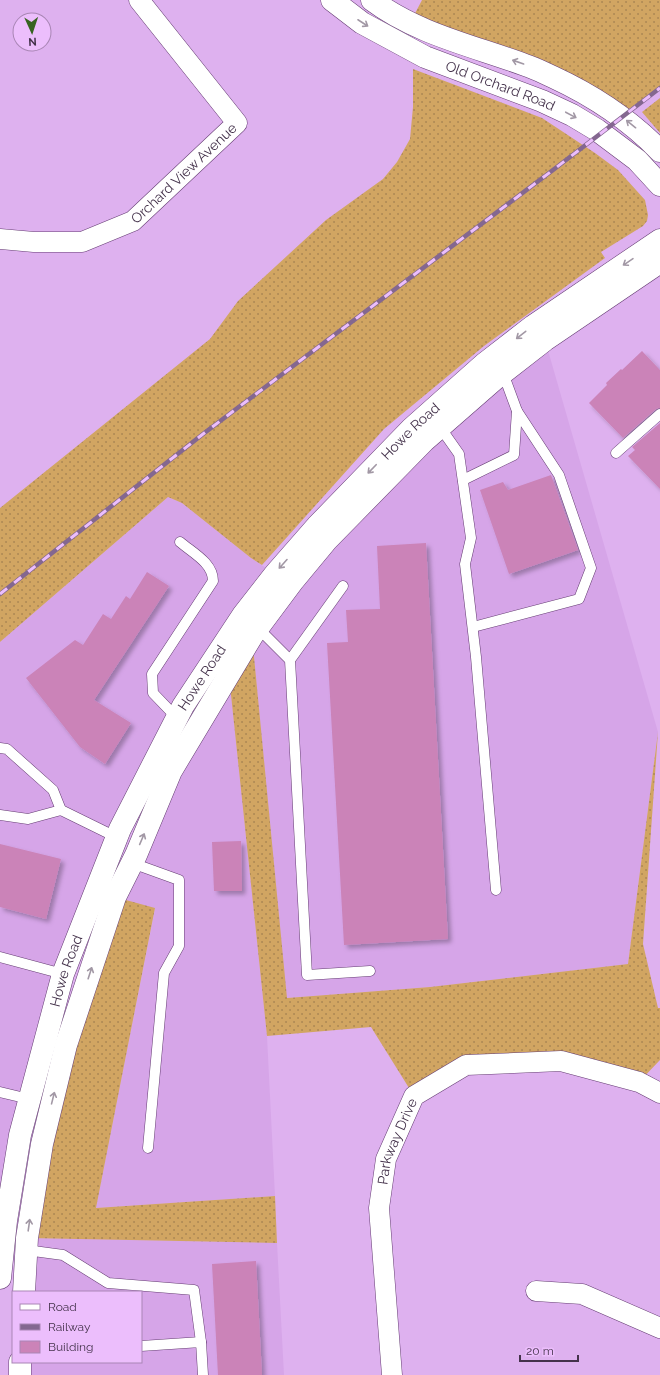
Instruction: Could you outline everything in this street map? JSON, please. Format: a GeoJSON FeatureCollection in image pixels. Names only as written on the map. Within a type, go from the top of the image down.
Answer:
{"type":"FeatureCollection","features":[{"type":"Feature","properties":{"kind":"street","name":"Orchard View Avenue"},"geometry":{"type":"LineString","coordinates":[[0,239],[34,242],[82,242],[133,221],[237,123],[139,0]]}},
{"type":"Feature","properties":{"kind":"street","name":"Old Orchard Road"},"geometry":{"type":"LineString","coordinates":[[332,0],[362,23],[425,57],[542,101],[572,115],[597,130],[637,160],[660,185]]}},
{"type":"Feature","properties":{"kind":"street","name":"Old Orchard Road"},"geometry":{"type":"LineString","coordinates":[[372,0],[417,26],[442,37],[527,65],[577,89],[598,100],[620,115],[646,136],[660,150]]}},
{"type":"Feature","properties":{"kind":"street","name":"Howe Road"},"geometry":{"type":"LineString","coordinates":[[0,1278],[3,1220],[20,1135],[63,974],[116,836],[183,706],[243,615],[275,574],[317,526],[412,428],[484,364],[533,326],[660,240]]}},
{"type":"Feature","properties":{"kind":"street","name":"Howe Road"},"geometry":{"type":"LineString","coordinates":[[24,1291],[26,1250],[30,1216],[42,1144],[66,1045],[115,897],[132,863],[171,771],[252,636],[327,540],[424,441],[503,373],[545,340],[660,262]]}},
{"type":"Feature","properties":{"kind":"street","name":"Parkway Drive"},"geometry":{"type":"LineString","coordinates":[[392,1375],[379,1208],[386,1159],[414,1096],[466,1064],[561,1062],[639,1082],[660,1093]]}},
{"type":"Feature","properties":{"kind":"street"},"geometry":{"type":"LineString","coordinates":[[536,1291],[582,1294],[660,1328]]}},
{"type":"Feature","properties":{"kind":"street"},"geometry":{"type":"LineString","coordinates":[[20,1363],[20,1375]]}},
{"type":"Feature","properties":{"kind":"lane"},"geometry":{"type":"LineString","coordinates":[[472,627],[579,599],[591,568],[559,476],[517,411],[503,373]]}},
{"type":"Feature","properties":{"kind":"lane"},"geometry":{"type":"LineString","coordinates":[[463,480],[514,455],[517,411]]}},
{"type":"Feature","properties":{"kind":"lane"},"geometry":{"type":"LineString","coordinates":[[616,453],[660,414]]}},
{"type":"Feature","properties":{"kind":"lane"},"geometry":{"type":"LineString","coordinates":[[440,427],[459,454],[471,538],[465,564],[477,665],[496,890]]}},
{"type":"Feature","properties":{"kind":"lane"},"geometry":{"type":"LineString","coordinates":[[177,718],[153,693],[152,674],[213,581],[213,573],[208,564],[180,542]]}},
{"type":"Feature","properties":{"kind":"lane"},"geometry":{"type":"LineString","coordinates":[[343,586],[290,660],[307,975],[370,971]]}},
{"type":"Feature","properties":{"kind":"lane"},"geometry":{"type":"LineString","coordinates":[[258,628],[290,660]]}},
{"type":"Feature","properties":{"kind":"lane"},"geometry":{"type":"LineString","coordinates":[[0,748],[7,748],[53,790],[61,810]]}},
{"type":"Feature","properties":{"kind":"lane"},"geometry":{"type":"LineString","coordinates":[[0,815],[28,819],[61,810],[116,836]]}},
{"type":"Feature","properties":{"kind":"lane"},"geometry":{"type":"LineString","coordinates":[[132,863],[179,880],[179,946],[164,973],[148,1148]]}},
{"type":"Feature","properties":{"kind":"lane"},"geometry":{"type":"LineString","coordinates":[[0,957],[63,974]]}},
{"type":"Feature","properties":{"kind":"lane"},"geometry":{"type":"LineString","coordinates":[[0,1092],[29,1099]]}},
{"type":"Feature","properties":{"kind":"lane"},"geometry":{"type":"LineString","coordinates":[[26,1250],[63,1255],[108,1283],[194,1290],[201,1342],[203,1375]]}},
{"type":"Feature","properties":{"kind":"lane"},"geometry":{"type":"LineString","coordinates":[[142,1346],[201,1342]]}},
{"type":"Feature","properties":{"kind":"shaded area"},"geometry":{"type":"Polygon","coordinates":[[[422,0],[660,0],[660,88],[620,115],[410,23],[422,0]]]}},
{"type":"Feature","properties":{"kind":"shaded area"},"geometry":{"type":"Polygon","coordinates":[[[413,69],[542,118],[618,170],[645,200],[648,215],[647,221],[643,226],[601,252],[605,258],[484,346],[384,429],[262,565],[251,558],[182,503],[168,497],[0,642],[0,508],[210,339],[238,301],[326,220],[383,179],[397,162],[410,139],[413,107],[413,69]]]}},
{"type":"Feature","properties":{"kind":"shaded area"},"geometry":{"type":"Polygon","coordinates":[[[660,98],[660,133],[642,112],[660,98]]]}},
{"type":"Feature","properties":{"kind":"shaded area"},"geometry":{"type":"Polygon","coordinates":[[[545,340],[658,732],[628,964],[430,987],[286,998],[252,636],[293,581],[545,340]]]}},
{"type":"Feature","properties":{"kind":"shaded area"},"geometry":{"type":"Polygon","coordinates":[[[168,497],[182,503],[251,558],[275,574],[183,706],[63,974],[0,1278],[0,642],[168,497]]]}},
{"type":"Feature","properties":{"kind":"shaded area"},"geometry":{"type":"Polygon","coordinates":[[[252,636],[287,998],[430,987],[628,964],[658,732],[643,944],[658,1008],[660,1008],[660,1060],[639,1082],[561,1061],[466,1065],[414,1096],[371,1027],[267,1036],[229,676],[252,636]]]}},
{"type":"Feature","properties":{"kind":"shaded area"},"geometry":{"type":"Polygon","coordinates":[[[229,676],[267,1036],[275,1196],[96,1208],[155,909],[115,897],[229,676]]]}},
{"type":"Feature","properties":{"kind":"shaded area"},"geometry":{"type":"Polygon","coordinates":[[[115,897],[155,908],[96,1208],[275,1196],[277,1243],[27,1238],[115,897]]]}},
{"type":"Feature","properties":{"kind":"shaded area"},"geometry":{"type":"Polygon","coordinates":[[[27,1238],[277,1243],[284,1375],[20,1375],[20,1363],[142,1363],[142,1291],[24,1291],[27,1238]]]}},
{"type":"Feature","properties":{"kind":"building"},"geometry":{"type":"Polygon","coordinates":[[[642,351],[660,370],[660,408],[656,409],[623,438],[589,403],[607,385],[606,383],[642,351]]]}},
{"type":"Feature","properties":{"kind":"building"},"geometry":{"type":"Polygon","coordinates":[[[660,423],[660,489],[628,456],[635,450],[632,447],[660,423]]]}},
{"type":"Feature","properties":{"kind":"building"},"geometry":{"type":"Polygon","coordinates":[[[551,475],[578,550],[509,574],[480,490],[503,482],[508,490],[551,475]]]}},
{"type":"Feature","properties":{"kind":"building"},"geometry":{"type":"Polygon","coordinates":[[[426,543],[448,939],[344,945],[327,643],[348,642],[346,610],[380,609],[377,546],[426,543]]]}},
{"type":"Feature","properties":{"kind":"building"},"geometry":{"type":"Polygon","coordinates":[[[147,572],[169,586],[94,700],[131,723],[105,764],[80,747],[26,678],[75,640],[83,645],[103,614],[111,619],[126,596],[130,599],[147,572]]]}},
{"type":"Feature","properties":{"kind":"building"},"geometry":{"type":"Polygon","coordinates":[[[241,841],[242,891],[214,891],[212,842],[241,841]]]}},
{"type":"Feature","properties":{"kind":"building"},"geometry":{"type":"Polygon","coordinates":[[[0,844],[61,859],[46,919],[0,907],[0,844]]]}},
{"type":"Feature","properties":{"kind":"building"},"geometry":{"type":"Polygon","coordinates":[[[256,1261],[262,1375],[218,1375],[212,1264],[256,1261]]]}},
{"type":"Feature","properties":{"kind":"railway"},"geometry":{"type":"LineString","coordinates":[[0,594],[203,434],[660,88]]}}]}
